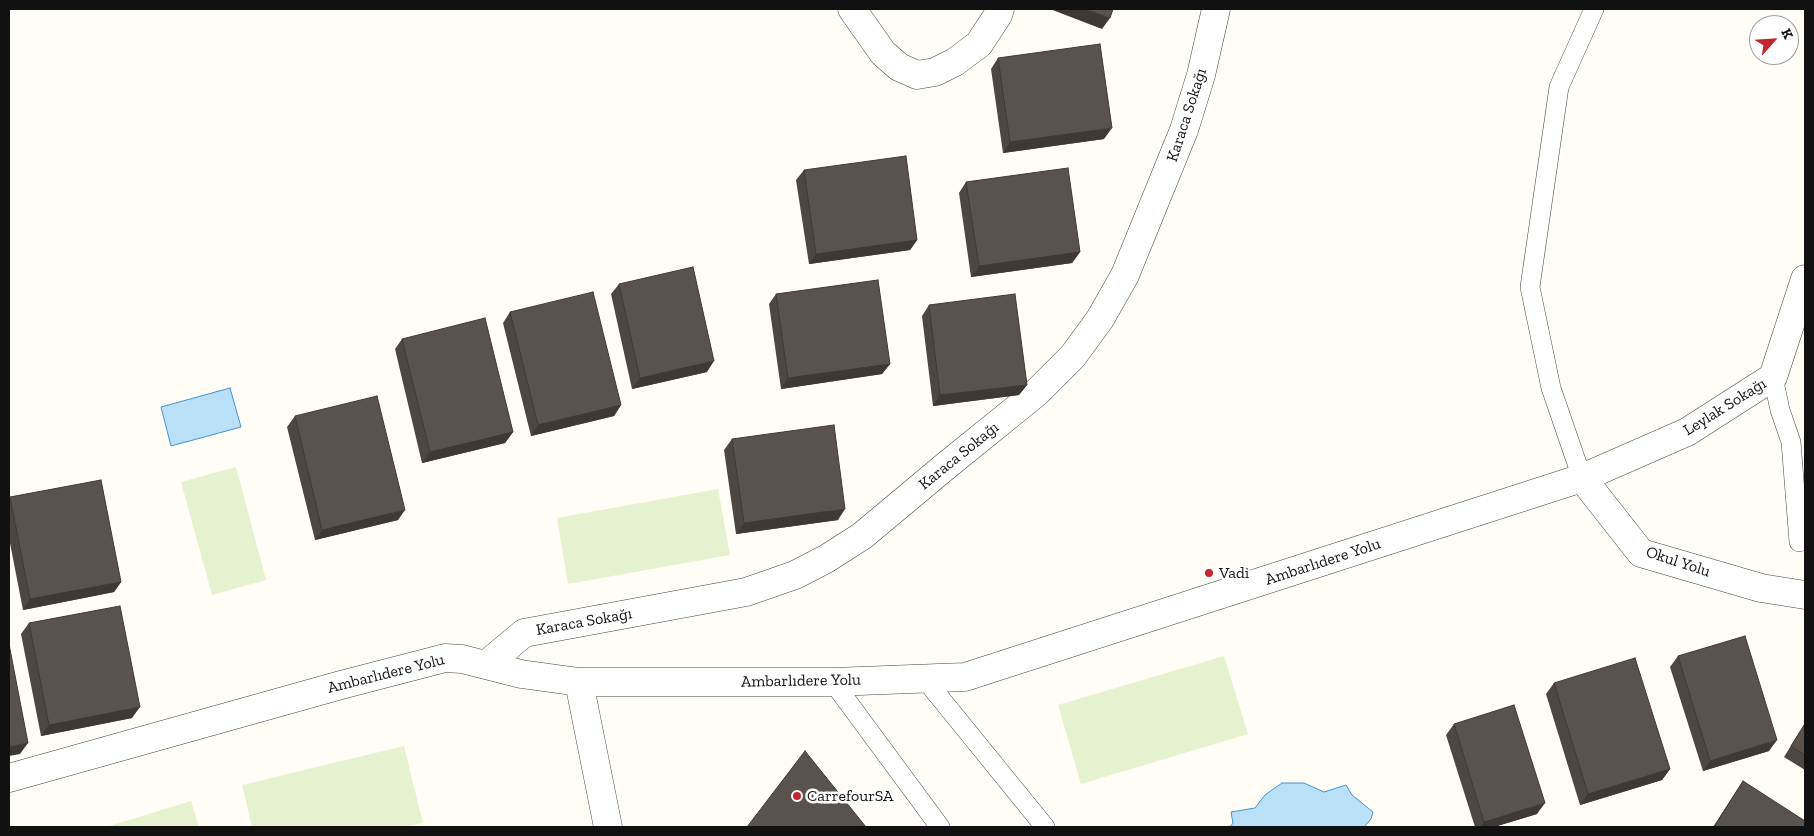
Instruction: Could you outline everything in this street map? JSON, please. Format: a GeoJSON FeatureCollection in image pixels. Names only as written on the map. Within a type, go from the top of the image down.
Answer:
{"type":"FeatureCollection","features":[{"type":"Feature","properties":{"kind":"street"},"geometry":{"type":"LineString","coordinates":[[852,9],[883,53],[899,67],[917,75],[935,72],[955,62],[979,44],[1000,9]]}},
{"type":"Feature","properties":{"kind":"street","name":"Karaca Sokağı"},"geometry":{"type":"LineString","coordinates":[[487,664],[524,633],[746,592],[795,575],[826,559],[862,536],[1036,393],[1073,356],[1100,319],[1125,276],[1184,130],[1202,75],[1216,9]]}},
{"type":"Feature","properties":{"kind":"street","name":"Leylak Sokağı"},"geometry":{"type":"LineString","coordinates":[[1582,478],[1687,432],[1773,377],[1805,279]]}},
{"type":"Feature","properties":{"kind":"street","name":"Ambarlıdere Yolu"},"geometry":{"type":"LineString","coordinates":[[9,778],[341,685],[445,658],[487,664],[521,674],[579,682],[832,682],[965,677],[1582,478]]}},
{"type":"Feature","properties":{"kind":"street","name":"Okul Yolu"},"geometry":{"type":"LineString","coordinates":[[1582,478],[1642,553],[1761,588],[1805,595]]}},
{"type":"Feature","properties":{"kind":"street"},"geometry":{"type":"LineString","coordinates":[[579,682],[608,827]]}},
{"type":"Feature","properties":{"kind":"lane"},"geometry":{"type":"LineString","coordinates":[[1582,478],[1551,388],[1530,287],[1559,87],[1594,9]]}},
{"type":"Feature","properties":{"kind":"lane"},"geometry":{"type":"LineString","coordinates":[[1773,377],[1780,410],[1791,442],[1799,542]]}},
{"type":"Feature","properties":{"kind":"lane"},"geometry":{"type":"LineString","coordinates":[[924,678],[1045,827]]}},
{"type":"Feature","properties":{"kind":"lane"},"geometry":{"type":"LineString","coordinates":[[832,682],[940,827]]}},
{"type":"Feature","properties":{"kind":"green space"},"geometry":{"type":"Polygon","coordinates":[[[236,467],[266,580],[212,595],[181,482],[236,467]]]}},
{"type":"Feature","properties":{"kind":"green space"},"geometry":{"type":"Polygon","coordinates":[[[718,489],[730,555],[568,584],[557,518],[718,489]]]}},
{"type":"Feature","properties":{"kind":"green space"},"geometry":{"type":"Polygon","coordinates":[[[1224,656],[1248,734],[1081,784],[1058,705],[1224,656]]]}},
{"type":"Feature","properties":{"kind":"green space"},"geometry":{"type":"Polygon","coordinates":[[[404,746],[423,823],[405,827],[252,827],[242,785],[404,746]]]}},
{"type":"Feature","properties":{"kind":"green space"},"geometry":{"type":"Polygon","coordinates":[[[191,801],[199,827],[106,827],[191,801]]]}},
{"type":"Feature","properties":{"kind":"water"},"geometry":{"type":"Polygon","coordinates":[[[230,388],[241,427],[171,446],[161,407],[230,388]]]}},
{"type":"Feature","properties":{"kind":"water"},"geometry":{"type":"Polygon","coordinates":[[[1282,783],[1304,783],[1324,792],[1346,785],[1352,795],[1373,812],[1371,819],[1364,827],[1230,827],[1233,823],[1231,812],[1255,808],[1265,795],[1282,783]]]}},
{"type":"Feature","properties":{"kind":"building"},"geometry":{"type":"Polygon","coordinates":[[[1085,9],[1113,9],[1110,18],[1085,9]]]}},
{"type":"Feature","properties":{"kind":"building"},"geometry":{"type":"Polygon","coordinates":[[[1100,44],[1112,128],[1010,142],[998,58],[1100,44]]]}},
{"type":"Feature","properties":{"kind":"building"},"geometry":{"type":"Polygon","coordinates":[[[906,156],[917,240],[816,254],[804,170],[906,156]]]}},
{"type":"Feature","properties":{"kind":"building"},"geometry":{"type":"Polygon","coordinates":[[[1068,168],[1080,252],[979,266],[966,182],[1068,168]]]}},
{"type":"Feature","properties":{"kind":"building"},"geometry":{"type":"Polygon","coordinates":[[[693,267],[714,361],[640,378],[619,284],[693,267]]]}},
{"type":"Feature","properties":{"kind":"building"},"geometry":{"type":"Polygon","coordinates":[[[878,280],[890,364],[788,378],[776,294],[878,280]]]}},
{"type":"Feature","properties":{"kind":"building"},"geometry":{"type":"Polygon","coordinates":[[[593,292],[621,405],[538,425],[510,312],[593,292]]]}},
{"type":"Feature","properties":{"kind":"building"},"geometry":{"type":"Polygon","coordinates":[[[1015,294],[1027,385],[940,395],[929,305],[1015,294]]]}},
{"type":"Feature","properties":{"kind":"building"},"geometry":{"type":"Polygon","coordinates":[[[485,318],[513,432],[430,452],[402,339],[485,318]]]}},
{"type":"Feature","properties":{"kind":"building"},"geometry":{"type":"Polygon","coordinates":[[[377,396],[405,510],[322,530],[295,416],[377,396]]]}},
{"type":"Feature","properties":{"kind":"building"},"geometry":{"type":"Polygon","coordinates":[[[834,425],[845,509],[744,523],[732,439],[834,425]]]}},
{"type":"Feature","properties":{"kind":"building"},"geometry":{"type":"Polygon","coordinates":[[[101,480],[121,582],[30,599],[10,497],[101,480]]]}},
{"type":"Feature","properties":{"kind":"building"},"geometry":{"type":"Polygon","coordinates":[[[120,606],[140,707],[49,725],[29,623],[120,606]]]}},
{"type":"Feature","properties":{"kind":"building"},"geometry":{"type":"Polygon","coordinates":[[[1745,636],[1777,740],[1710,761],[1678,656],[1745,636]]]}},
{"type":"Feature","properties":{"kind":"building"},"geometry":{"type":"Polygon","coordinates":[[[9,644],[28,743],[9,747],[9,644]]]}},
{"type":"Feature","properties":{"kind":"building"},"geometry":{"type":"Polygon","coordinates":[[[1635,658],[1670,769],[1588,794],[1554,683],[1635,658]]]}},
{"type":"Feature","properties":{"kind":"building"},"geometry":{"type":"Polygon","coordinates":[[[1514,705],[1545,803],[1484,822],[1454,724],[1514,705]]]}},
{"type":"Feature","properties":{"kind":"building"},"geometry":{"type":"Polygon","coordinates":[[[1805,724],[1805,755],[1791,746],[1805,724]]]}},
{"type":"Feature","properties":{"kind":"building","name":"CarrefourSA"},"geometry":{"type":"Polygon","coordinates":[[[805,751],[866,827],[747,827],[805,751]]]}},
{"type":"Feature","properties":{"kind":"building"},"geometry":{"type":"Polygon","coordinates":[[[1743,781],[1805,821],[1805,827],[1714,827],[1743,781]]]}},
{"type":"Feature","properties":{"kind":"place","name":"Vadi"},"geometry":{"type":"Point","coordinates":[1209,573]}},
{"type":"Feature","properties":{"kind":"place","name":"CarrefourSA"},"geometry":{"type":"Point","coordinates":[797,796]}}]}
